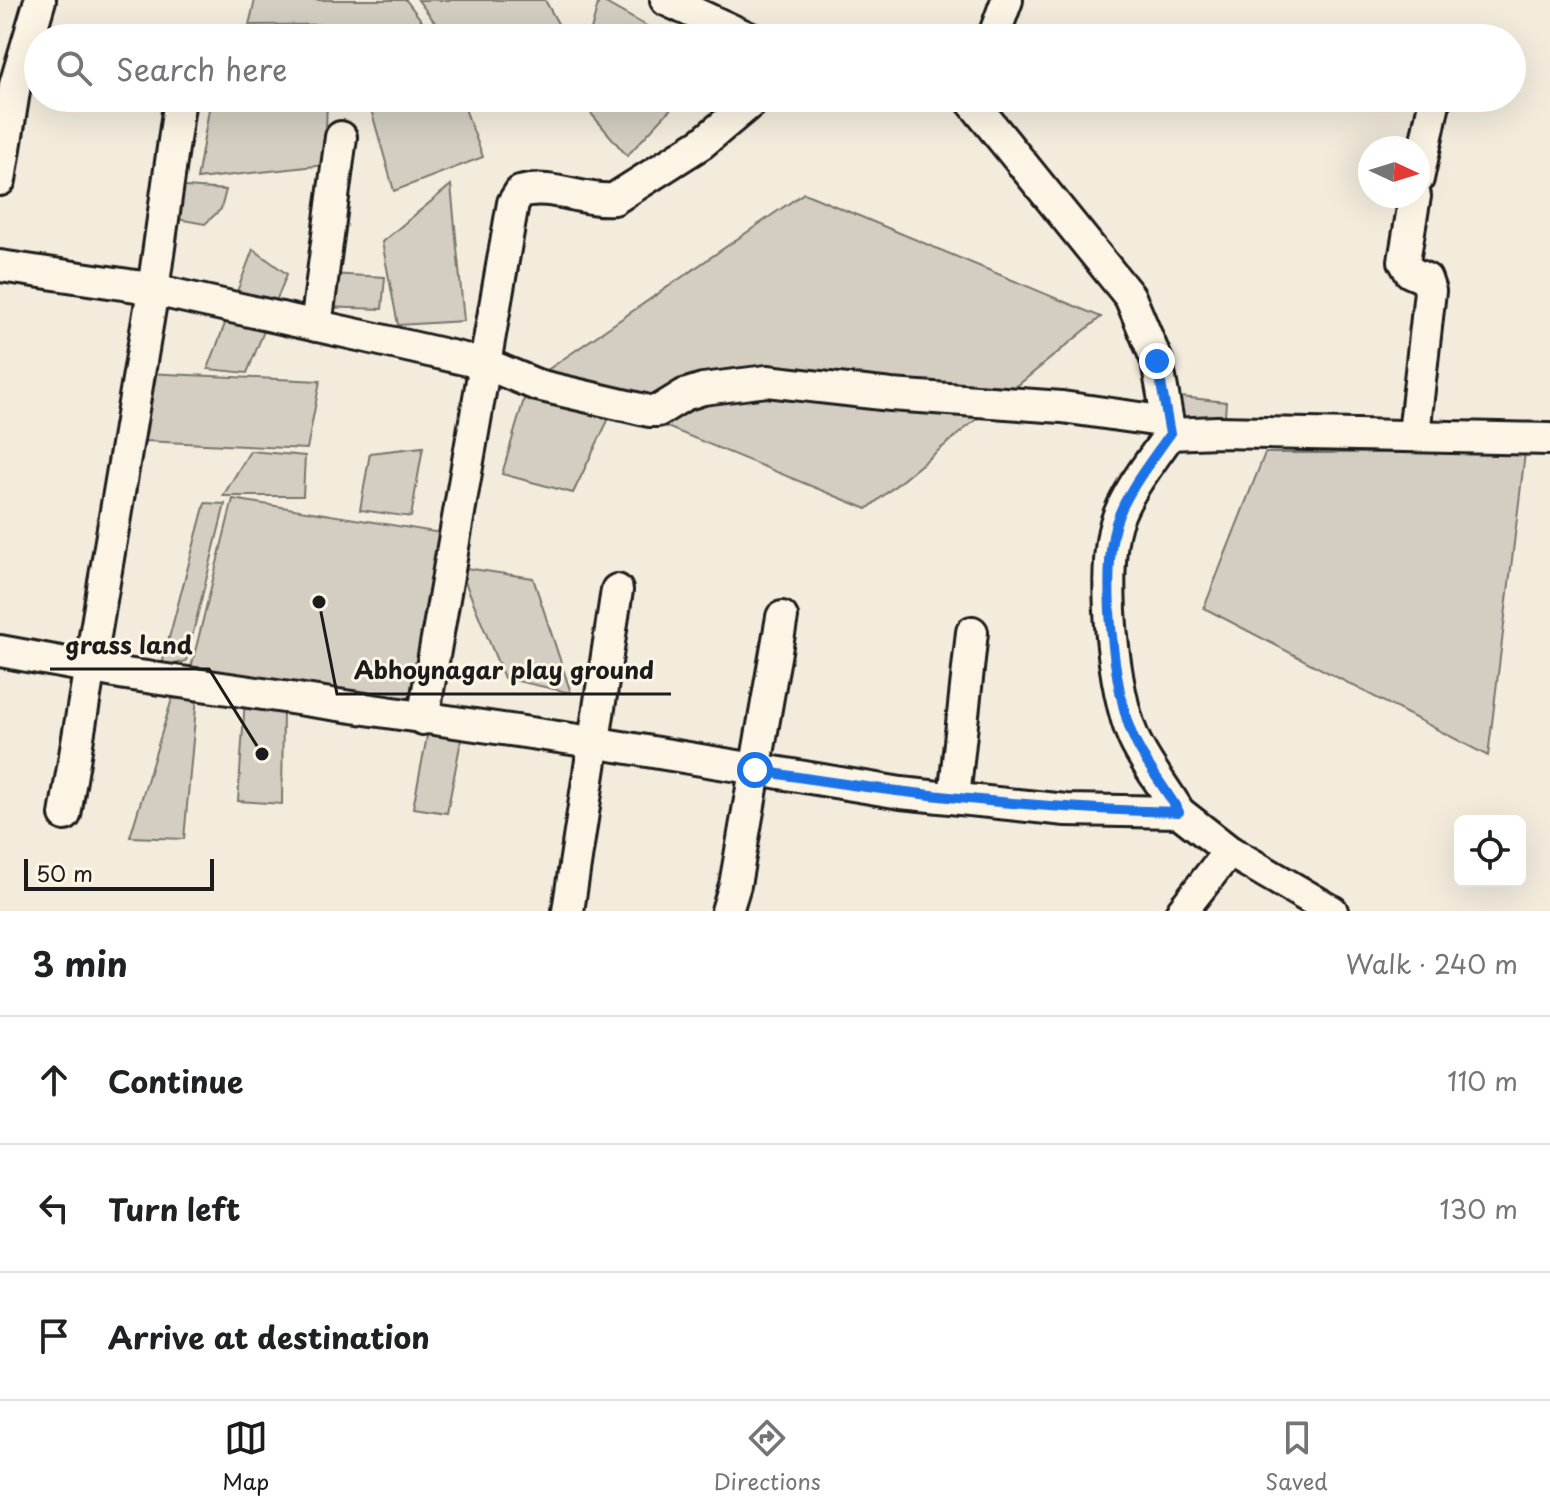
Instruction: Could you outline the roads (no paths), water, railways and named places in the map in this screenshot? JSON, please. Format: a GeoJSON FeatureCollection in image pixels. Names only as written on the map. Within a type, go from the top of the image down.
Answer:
{"type":"FeatureCollection","features":[{"type":"Feature","properties":{"kind":"street"},"geometry":{"type":"LineString","coordinates":[[33,24],[40,0]]}},
{"type":"Feature","properties":{"kind":"street"},"geometry":{"type":"LineString","coordinates":[[666,0],[718,24]]}},
{"type":"Feature","properties":{"kind":"street"},"geometry":{"type":"LineString","coordinates":[[998,24],[1007,0]]}},
{"type":"Feature","properties":{"kind":"street"},"geometry":{"type":"LineString","coordinates":[[0,180],[15,85],[24,54]]}},
{"type":"Feature","properties":{"kind":"street"},"geometry":{"type":"LineString","coordinates":[[65,815],[153,290],[178,112]]}},
{"type":"Feature","properties":{"kind":"street"},"geometry":{"type":"LineString","coordinates":[[423,719],[513,203],[520,192],[546,189],[601,200],[614,199],[702,143],[739,112]]}},
{"type":"Feature","properties":{"kind":"street"},"geometry":{"type":"LineString","coordinates":[[980,112],[1130,297],[1157,361],[1169,428],[1127,499],[1117,520],[1110,547],[1113,641],[1123,705],[1134,740],[1179,812],[1229,851],[1332,911]]}},
{"type":"Feature","properties":{"kind":"street"},"geometry":{"type":"LineString","coordinates":[[1427,136],[1432,112]]}},
{"type":"Feature","properties":{"kind":"street"},"geometry":{"type":"LineString","coordinates":[[316,326],[341,137]]}},
{"type":"Feature","properties":{"kind":"street"},"geometry":{"type":"LineString","coordinates":[[1413,208],[1404,261],[1410,272],[1426,279],[1430,291],[1414,434]]}},
{"type":"Feature","properties":{"kind":"street"},"geometry":{"type":"LineString","coordinates":[[0,266],[153,290],[316,326],[486,364],[537,385],[649,411],[658,411],[684,395],[703,389],[767,381],[891,395],[1062,407],[1169,428],[1550,439]]}},
{"type":"Feature","properties":{"kind":"street"},"geometry":{"type":"LineString","coordinates":[[568,911],[617,590]]}},
{"type":"Feature","properties":{"kind":"street"},"geometry":{"type":"LineString","coordinates":[[727,911],[782,617]]}},
{"type":"Feature","properties":{"kind":"street"},"geometry":{"type":"LineString","coordinates":[[954,798],[972,632]]}},
{"type":"Feature","properties":{"kind":"street"},"geometry":{"type":"LineString","coordinates":[[0,651],[88,668],[954,798],[1066,810],[1179,812]]}},
{"type":"Feature","properties":{"kind":"street"},"geometry":{"type":"LineString","coordinates":[[1182,911],[1229,851]]}},
{"type":"Feature","properties":{"kind":"place","name":"Abhoynagar play ground"},"geometry":{"type":"Point","coordinates":[319,602]}},
{"type":"Feature","properties":{"kind":"place","name":"grass land"},"geometry":{"type":"Point","coordinates":[262,754]}}]}
